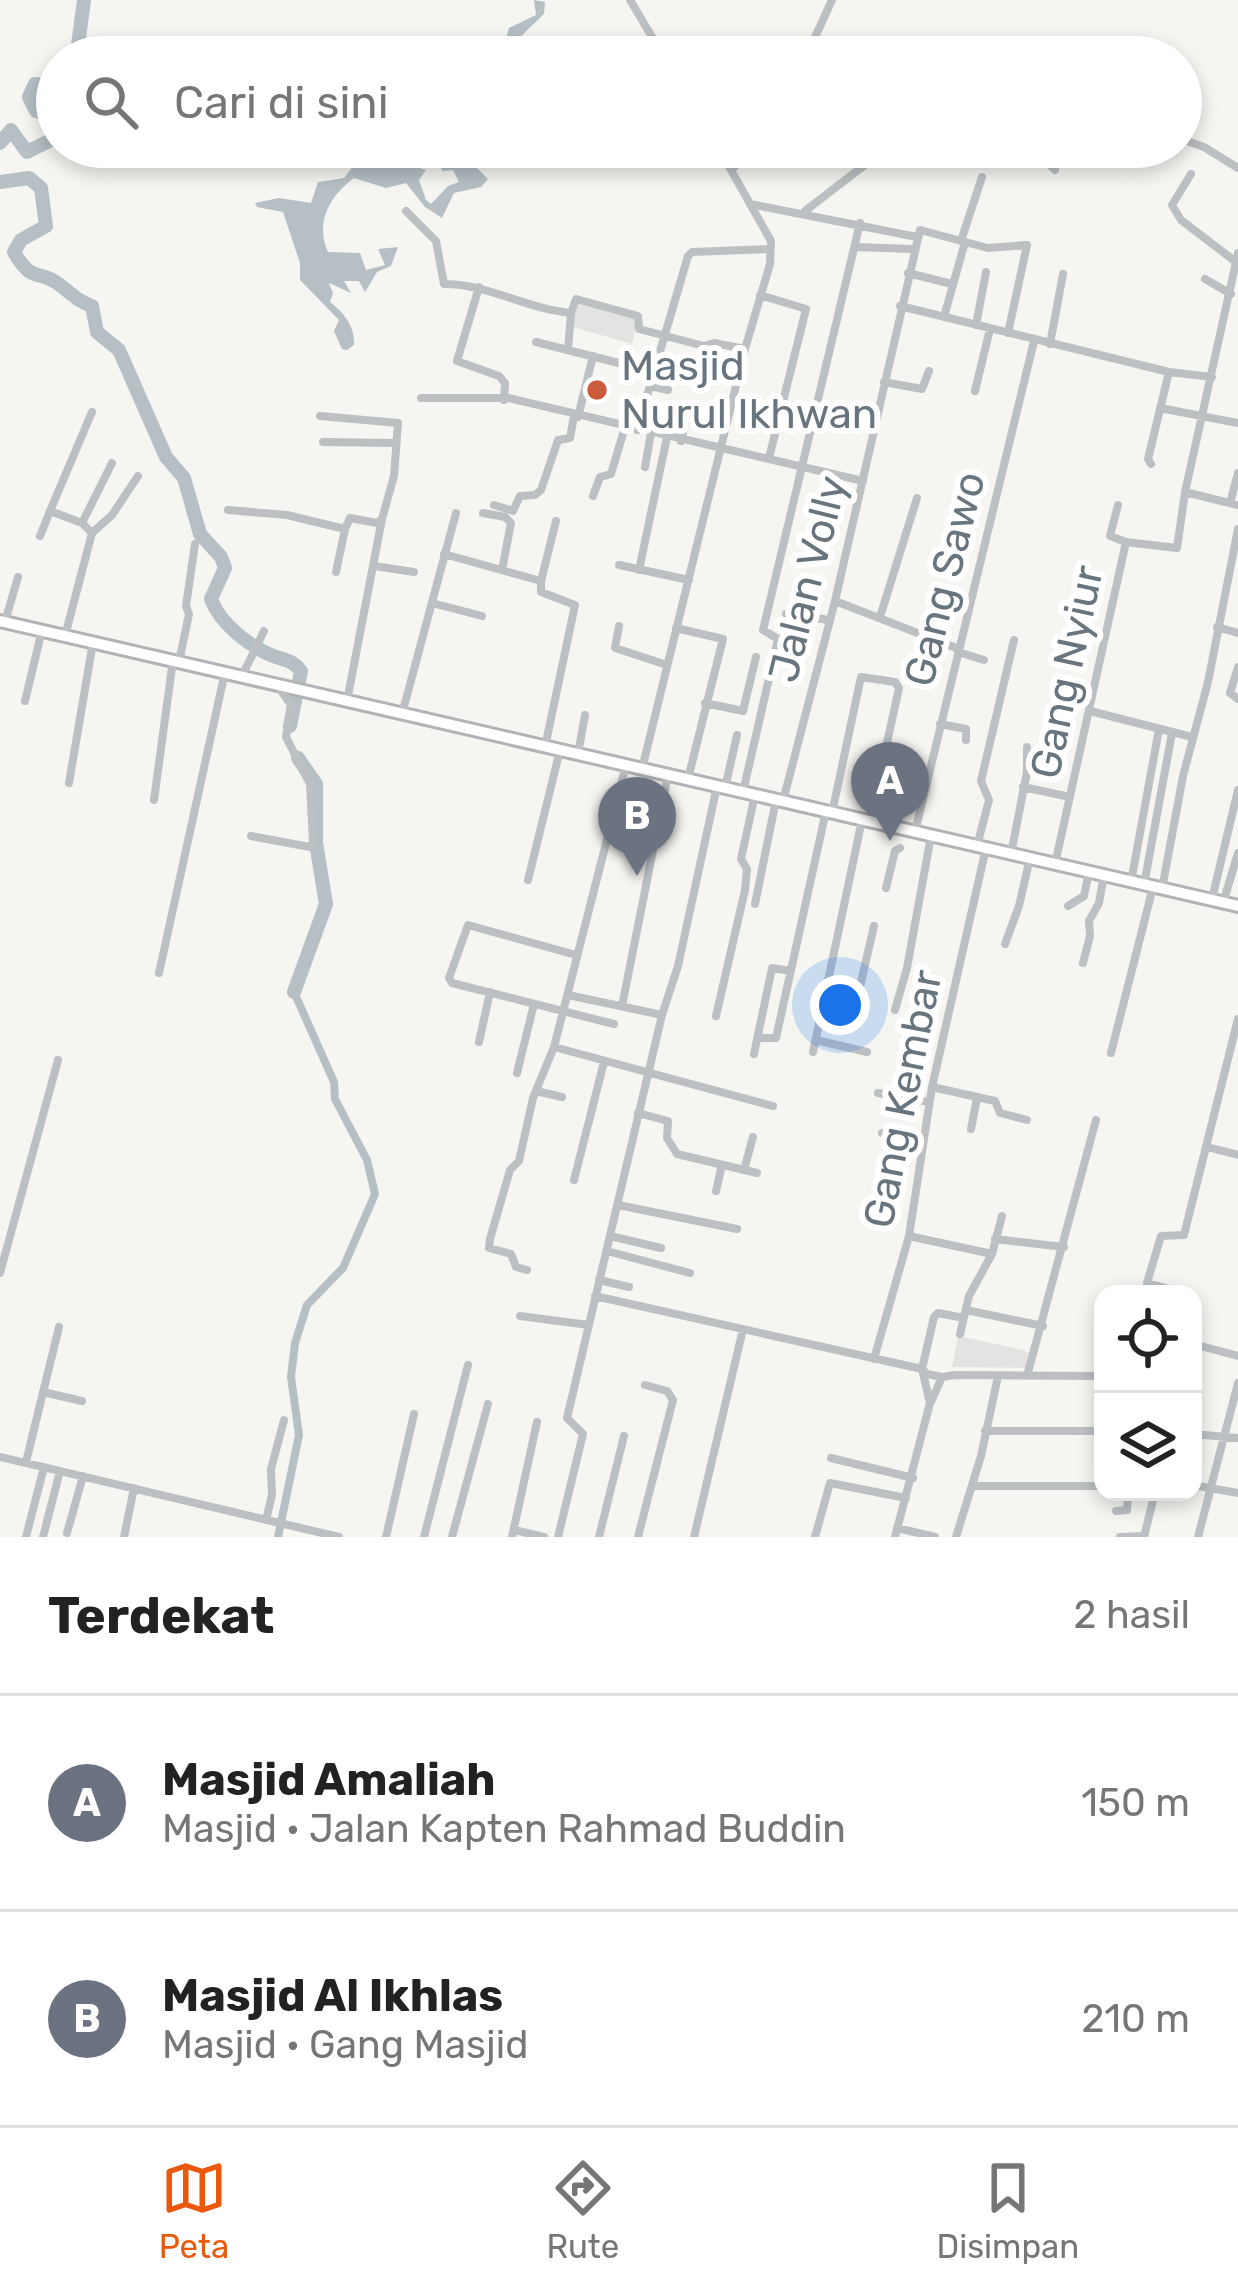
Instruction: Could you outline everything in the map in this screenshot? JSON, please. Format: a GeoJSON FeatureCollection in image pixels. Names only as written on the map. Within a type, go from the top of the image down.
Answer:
{"type":"FeatureCollection","features":[{"type":"Feature","properties":{"kind":"main road"},"geometry":{"type":"LineString","coordinates":[[2,621],[1238,906]]}},
{"type":"Feature","properties":{"kind":"street"},"geometry":{"type":"LineString","coordinates":[[630,0],[651,36]]}},
{"type":"Feature","properties":{"kind":"street"},"geometry":{"type":"LineString","coordinates":[[816,36],[832,0]]}},
{"type":"Feature","properties":{"kind":"street"},"geometry":{"type":"LineString","coordinates":[[1202,146],[1238,168]]}},
{"type":"Feature","properties":{"kind":"street"},"geometry":{"type":"LineString","coordinates":[[642,769],[770,249],[771,242],[732,168]]}},
{"type":"Feature","properties":{"kind":"street"},"geometry":{"type":"LineString","coordinates":[[804,212],[861,168]]}},
{"type":"Feature","properties":{"kind":"street"},"geometry":{"type":"LineString","coordinates":[[1126,542],[1176,549],[1212,377],[1233,308],[1237,258],[1181,220],[1172,206],[1191,173]]}},
{"type":"Feature","properties":{"kind":"street"},"geometry":{"type":"LineString","coordinates":[[944,317],[982,177]]}},
{"type":"Feature","properties":{"kind":"street"},"geometry":{"type":"LineString","coordinates":[[748,204],[991,248],[1016,243],[1028,246],[1008,333]]}},
{"type":"Feature","properties":{"kind":"street"},"geometry":{"type":"LineString","coordinates":[[406,211],[436,241],[444,284],[479,287],[540,310],[571,313]]}},
{"type":"Feature","properties":{"kind":"street"},"geometry":{"type":"LineString","coordinates":[[716,1016],[745,890],[747,869],[741,860],[749,794],[778,639],[764,631],[764,622],[860,223]]}},
{"type":"Feature","properties":{"kind":"street","name":"Jalan Volly"},"geometry":{"type":"LineString","coordinates":[[755,904],[835,601],[918,233]]}},
{"type":"Feature","properties":{"kind":"street"},"geometry":{"type":"LineString","coordinates":[[855,247],[913,249]]}},
{"type":"Feature","properties":{"kind":"street"},"geometry":{"type":"LineString","coordinates":[[637,430],[692,252],[770,249]]}},
{"type":"Feature","properties":{"kind":"street"},"geometry":{"type":"LineString","coordinates":[[976,326],[986,272]]}},
{"type":"Feature","properties":{"kind":"street"},"geometry":{"type":"LineString","coordinates":[[908,273],[952,284]]}},
{"type":"Feature","properties":{"kind":"street"},"geometry":{"type":"LineString","coordinates":[[1050,344],[1064,274]]}},
{"type":"Feature","properties":{"kind":"street"},"geometry":{"type":"LineString","coordinates":[[1205,279],[1231,294]]}},
{"type":"Feature","properties":{"kind":"street"},"geometry":{"type":"LineString","coordinates":[[479,287],[457,361],[499,376],[510,399]]}},
{"type":"Feature","properties":{"kind":"street"},"geometry":{"type":"LineString","coordinates":[[760,295],[806,309],[769,458]]}},
{"type":"Feature","properties":{"kind":"street"},"geometry":{"type":"LineString","coordinates":[[568,350],[576,299],[638,316],[639,329],[704,346],[714,343],[745,349]]}},
{"type":"Feature","properties":{"kind":"street"},"geometry":{"type":"LineString","coordinates":[[900,306],[1169,372],[1212,377]]}},
{"type":"Feature","properties":{"kind":"street"},"geometry":{"type":"LineString","coordinates":[[976,391],[990,329]]}},
{"type":"Feature","properties":{"kind":"street","name":"Gang Sawo"},"geometry":{"type":"LineString","coordinates":[[909,833],[1034,340]]}},
{"type":"Feature","properties":{"kind":"street"},"geometry":{"type":"LineString","coordinates":[[536,342],[654,372]]}},
{"type":"Feature","properties":{"kind":"street"},"geometry":{"type":"LineString","coordinates":[[494,505],[512,511],[520,496],[541,490],[558,440],[570,438],[593,356]]}},
{"type":"Feature","properties":{"kind":"street"},"geometry":{"type":"LineString","coordinates":[[884,382],[922,389],[929,371]]}},
{"type":"Feature","properties":{"kind":"street"},"geometry":{"type":"LineString","coordinates":[[1150,464],[1169,372]]}},
{"type":"Feature","properties":{"kind":"street"},"geometry":{"type":"LineString","coordinates":[[650,386],[668,390]]}},
{"type":"Feature","properties":{"kind":"street"},"geometry":{"type":"LineString","coordinates":[[424,397],[510,399],[863,481]]}},
{"type":"Feature","properties":{"kind":"street"},"geometry":{"type":"LineString","coordinates":[[1160,407],[1238,423]]}},
{"type":"Feature","properties":{"kind":"street"},"geometry":{"type":"LineString","coordinates":[[40,536],[92,412]]}},
{"type":"Feature","properties":{"kind":"street"},"geometry":{"type":"LineString","coordinates":[[320,416],[398,423],[394,476],[347,701]]}},
{"type":"Feature","properties":{"kind":"street"},"geometry":{"type":"LineString","coordinates":[[779,417],[813,425]]}},
{"type":"Feature","properties":{"kind":"street"},"geometry":{"type":"LineString","coordinates":[[681,441],[686,419]]}},
{"type":"Feature","properties":{"kind":"street"},"geometry":{"type":"LineString","coordinates":[[593,496],[600,477],[611,474],[625,427]]}},
{"type":"Feature","properties":{"kind":"street"},"geometry":{"type":"LineString","coordinates":[[645,467],[651,434]]}},
{"type":"Feature","properties":{"kind":"street"},"geometry":{"type":"LineString","coordinates":[[639,570],[667,437]]}},
{"type":"Feature","properties":{"kind":"street"},"geometry":{"type":"LineString","coordinates":[[323,442],[395,442]]}},
{"type":"Feature","properties":{"kind":"street"},"geometry":{"type":"LineString","coordinates":[[82,523],[112,463]]}},
{"type":"Feature","properties":{"kind":"street"},"geometry":{"type":"LineString","coordinates":[[1185,492],[1234,504],[1238,473]]}},
{"type":"Feature","properties":{"kind":"street"},"geometry":{"type":"LineString","coordinates":[[65,636],[92,533],[112,515],[138,476]]}},
{"type":"Feature","properties":{"kind":"street"},"geometry":{"type":"LineString","coordinates":[[880,617],[916,498]]}},
{"type":"Feature","properties":{"kind":"street","name":"Gang Nyiur"},"geometry":{"type":"LineString","coordinates":[[1055,864],[1126,542],[1110,536],[1118,505]]}},
{"type":"Feature","properties":{"kind":"street"},"geometry":{"type":"LineString","coordinates":[[228,510],[287,515],[345,529]]}},
{"type":"Feature","properties":{"kind":"street"},"geometry":{"type":"LineString","coordinates":[[50,511],[82,523],[92,533]]}},
{"type":"Feature","properties":{"kind":"street"},"geometry":{"type":"LineString","coordinates":[[403,714],[455,513]]}},
{"type":"Feature","properties":{"kind":"street"},"geometry":{"type":"LineString","coordinates":[[483,513],[505,517],[511,523],[502,570]]}},
{"type":"Feature","properties":{"kind":"street"},"geometry":{"type":"LineString","coordinates":[[336,572],[350,518],[377,523],[382,519]]}},
{"type":"Feature","properties":{"kind":"street"},"geometry":{"type":"LineString","coordinates":[[545,746],[575,605],[542,592],[556,521]]}},
{"type":"Feature","properties":{"kind":"street"},"geometry":{"type":"LineString","coordinates":[[1148,886],[1208,682],[1238,530]]}},
{"type":"Feature","properties":{"kind":"street"},"geometry":{"type":"LineString","coordinates":[[154,800],[176,661],[189,614],[186,606],[195,544]]}},
{"type":"Feature","properties":{"kind":"street"},"geometry":{"type":"LineString","coordinates":[[444,554],[541,581]]}},
{"type":"Feature","properties":{"kind":"street"},"geometry":{"type":"LineString","coordinates":[[619,565],[689,580]]}},
{"type":"Feature","properties":{"kind":"street"},"geometry":{"type":"LineString","coordinates":[[374,566],[414,572]]}},
{"type":"Feature","properties":{"kind":"street"},"geometry":{"type":"LineString","coordinates":[[2,621],[18,577]]}},
{"type":"Feature","properties":{"kind":"street"},"geometry":{"type":"LineString","coordinates":[[835,601],[984,660]]}},
{"type":"Feature","properties":{"kind":"street"},"geometry":{"type":"LineString","coordinates":[[431,603],[482,616]]}},
{"type":"Feature","properties":{"kind":"street"},"geometry":{"type":"LineString","coordinates":[[786,614],[830,620]]}},
{"type":"Feature","properties":{"kind":"street"},"geometry":{"type":"LineString","coordinates":[[619,626],[615,648],[667,665]]}},
{"type":"Feature","properties":{"kind":"street"},"geometry":{"type":"LineString","coordinates":[[676,626],[722,637],[688,779]]}},
{"type":"Feature","properties":{"kind":"street"},"geometry":{"type":"LineString","coordinates":[[1216,627],[1238,633]]}},
{"type":"Feature","properties":{"kind":"street"},"geometry":{"type":"LineString","coordinates":[[25,701],[42,630]]}},
{"type":"Feature","properties":{"kind":"street"},"geometry":{"type":"LineString","coordinates":[[242,676],[264,631]]}},
{"type":"Feature","properties":{"kind":"street","name":"Gang Kembar"},"geometry":{"type":"LineString","coordinates":[[874,1359],[909,1236],[928,1102],[982,847],[989,800],[981,781],[1013,640]]}},
{"type":"Feature","properties":{"kind":"street"},"geometry":{"type":"LineString","coordinates":[[69,783],[93,642]]}},
{"type":"Feature","properties":{"kind":"street"},"geometry":{"type":"LineString","coordinates":[[705,703],[743,711],[756,657]]}},
{"type":"Feature","properties":{"kind":"street"},"geometry":{"type":"LineString","coordinates":[[1238,668],[1231,693],[1238,699]]}},
{"type":"Feature","properties":{"kind":"street"},"geometry":{"type":"LineString","coordinates":[[159,973],[225,672]]}},
{"type":"Feature","properties":{"kind":"street"},"geometry":{"type":"LineString","coordinates":[[757,1037],[776,1038],[862,676],[899,686],[885,752],[906,761],[890,826]]}},
{"type":"Feature","properties":{"kind":"street"},"geometry":{"type":"LineString","coordinates":[[251,836],[310,847],[313,843],[311,790],[289,748],[286,734],[291,705],[278,685]]}},
{"type":"Feature","properties":{"kind":"street"},"geometry":{"type":"LineString","coordinates":[[1090,711],[1192,737]]}},
{"type":"Feature","properties":{"kind":"street"},"geometry":{"type":"LineString","coordinates":[[578,754],[585,715]]}},
{"type":"Feature","properties":{"kind":"street"},"geometry":{"type":"LineString","coordinates":[[940,724],[966,729],[966,740]]}},
{"type":"Feature","properties":{"kind":"street"},"geometry":{"type":"LineString","coordinates":[[1148,886],[1159,729]]}},
{"type":"Feature","properties":{"kind":"street"},"geometry":{"type":"LineString","coordinates":[[1111,1054],[1148,886],[1172,733]]}},
{"type":"Feature","properties":{"kind":"street"},"geometry":{"type":"LineString","coordinates":[[558,1537],[583,1434],[567,1418],[647,1075],[736,735]]}},
{"type":"Feature","properties":{"kind":"street"},"geometry":{"type":"LineString","coordinates":[[1011,854],[1027,747]]}},
{"type":"Feature","properties":{"kind":"street"},"geometry":{"type":"LineString","coordinates":[[528,880],[560,750]]}},
{"type":"Feature","properties":{"kind":"street"},"geometry":{"type":"LineString","coordinates":[[527,1270],[517,1267],[511,1254],[488,1246],[554,1047],[626,765]]}},
{"type":"Feature","properties":{"kind":"street"},"geometry":{"type":"LineString","coordinates":[[622,1006],[668,775]]}},
{"type":"Feature","properties":{"kind":"street"},"geometry":{"type":"LineString","coordinates":[[1024,787],[1070,797]]}},
{"type":"Feature","properties":{"kind":"street"},"geometry":{"type":"LineString","coordinates":[[1218,902],[1238,790]]}},
{"type":"Feature","properties":{"kind":"street"},"geometry":{"type":"LineString","coordinates":[[813,1052],[862,820]]}},
{"type":"Feature","properties":{"kind":"street"},"geometry":{"type":"LineString","coordinates":[[895,1010],[932,836]]}},
{"type":"Feature","properties":{"kind":"street"},"geometry":{"type":"LineString","coordinates":[[886,888],[895,851],[900,848]]}},
{"type":"Feature","properties":{"kind":"street"},"geometry":{"type":"LineString","coordinates":[[1218,902],[1238,853]]}},
{"type":"Feature","properties":{"kind":"street"},"geometry":{"type":"LineString","coordinates":[[1005,944],[1030,858]]}},
{"type":"Feature","properties":{"kind":"street"},"geometry":{"type":"LineString","coordinates":[[1068,905],[1084,896],[1089,872]]}},
{"type":"Feature","properties":{"kind":"street"},"geometry":{"type":"LineString","coordinates":[[1083,963],[1089,921],[1100,903],[1104,875]]}},
{"type":"Feature","properties":{"kind":"street"},"geometry":{"type":"LineString","coordinates":[[576,955],[468,925],[449,979],[614,1024]]}},
{"type":"Feature","properties":{"kind":"street"},"geometry":{"type":"LineString","coordinates":[[828,986],[860,991],[874,926]]}},
{"type":"Feature","properties":{"kind":"street"},"geometry":{"type":"LineString","coordinates":[[754,1054],[772,968],[791,971]]}},
{"type":"Feature","properties":{"kind":"street"},"geometry":{"type":"LineString","coordinates":[[479,1042],[490,992]]}},
{"type":"Feature","properties":{"kind":"street"},"geometry":{"type":"LineString","coordinates":[[568,995],[662,1015]]}},
{"type":"Feature","properties":{"kind":"street"},"geometry":{"type":"LineString","coordinates":[[518,1072],[535,1004]]}},
{"type":"Feature","properties":{"kind":"street"},"geometry":{"type":"LineString","coordinates":[[824,1006],[862,1015]]}},
{"type":"Feature","properties":{"kind":"street"},"geometry":{"type":"LineString","coordinates":[[1154,1285],[1147,1283],[1161,1236],[1184,1235],[1238,1019]]}},
{"type":"Feature","properties":{"kind":"street"},"geometry":{"type":"LineString","coordinates":[[816,1040],[867,1052]]}},
{"type":"Feature","properties":{"kind":"street"},"geometry":{"type":"LineString","coordinates":[[554,1047],[773,1106]]}},
{"type":"Feature","properties":{"kind":"street"},"geometry":{"type":"LineString","coordinates":[[0,1273],[58,1060]]}},
{"type":"Feature","properties":{"kind":"street"},"geometry":{"type":"LineString","coordinates":[[574,1180],[604,1061]]}},
{"type":"Feature","properties":{"kind":"street"},"geometry":{"type":"LineString","coordinates":[[932,1087],[995,1101],[1000,1113],[1027,1120]]}},
{"type":"Feature","properties":{"kind":"street"},"geometry":{"type":"LineString","coordinates":[[536,1091],[562,1097]]}},
{"type":"Feature","properties":{"kind":"street"},"geometry":{"type":"LineString","coordinates":[[878,1093],[928,1102]]}},
{"type":"Feature","properties":{"kind":"street"},"geometry":{"type":"LineString","coordinates":[[970,1130],[977,1098]]}},
{"type":"Feature","properties":{"kind":"street"},"geometry":{"type":"LineString","coordinates":[[638,1113],[668,1120],[667,1138],[677,1154],[758,1173]]}},
{"type":"Feature","properties":{"kind":"street"},"geometry":{"type":"LineString","coordinates":[[1028,1376],[1096,1120]]}},
{"type":"Feature","properties":{"kind":"street"},"geometry":{"type":"LineString","coordinates":[[882,1132],[923,1140]]}},
{"type":"Feature","properties":{"kind":"street"},"geometry":{"type":"LineString","coordinates":[[744,1170],[752,1137]]}},
{"type":"Feature","properties":{"kind":"street"},"geometry":{"type":"LineString","coordinates":[[1207,1147],[1238,1155]]}},
{"type":"Feature","properties":{"kind":"street"},"geometry":{"type":"LineString","coordinates":[[716,1191],[722,1165]]}},
{"type":"Feature","properties":{"kind":"street"},"geometry":{"type":"LineString","coordinates":[[618,1205],[736,1228]]}},
{"type":"Feature","properties":{"kind":"street"},"geometry":{"type":"LineString","coordinates":[[960,1334],[1002,1216]]}},
{"type":"Feature","properties":{"kind":"street"},"geometry":{"type":"LineString","coordinates":[[610,1236],[662,1248]]}},
{"type":"Feature","properties":{"kind":"street"},"geometry":{"type":"LineString","coordinates":[[909,1236],[992,1254]]}},
{"type":"Feature","properties":{"kind":"street"},"geometry":{"type":"LineString","coordinates":[[995,1239],[1064,1247]]}},
{"type":"Feature","properties":{"kind":"street"},"geometry":{"type":"LineString","coordinates":[[607,1251],[690,1273]]}},
{"type":"Feature","properties":{"kind":"street"},"geometry":{"type":"LineString","coordinates":[[599,1280],[629,1287]]}},
{"type":"Feature","properties":{"kind":"street"},"geometry":{"type":"LineString","coordinates":[[595,1296],[942,1377],[1094,1376]]}},
{"type":"Feature","properties":{"kind":"street"},"geometry":{"type":"LineString","coordinates":[[930,1403],[922,1369],[936,1314],[1043,1326]]}},
{"type":"Feature","properties":{"kind":"street"},"geometry":{"type":"LineString","coordinates":[[520,1316],[589,1324]]}},
{"type":"Feature","properties":{"kind":"street"},"geometry":{"type":"LineString","coordinates":[[26,1462],[59,1328]]}},
{"type":"Feature","properties":{"kind":"street"},"geometry":{"type":"LineString","coordinates":[[694,1537],[742,1329]]}},
{"type":"Feature","properties":{"kind":"street"},"geometry":{"type":"LineString","coordinates":[[1202,1346],[1238,1356]]}},
{"type":"Feature","properties":{"kind":"street"},"geometry":{"type":"LineString","coordinates":[[424,1537],[468,1365]]}},
{"type":"Feature","properties":{"kind":"street"},"geometry":{"type":"LineString","coordinates":[[956,1537],[998,1376]]}},
{"type":"Feature","properties":{"kind":"street"},"geometry":{"type":"LineString","coordinates":[[935,1537],[896,1533],[930,1403],[942,1377]]}},
{"type":"Feature","properties":{"kind":"street"},"geometry":{"type":"LineString","coordinates":[[1198,1537],[1238,1383]]}},
{"type":"Feature","properties":{"kind":"street"},"geometry":{"type":"LineString","coordinates":[[638,1537],[673,1400],[669,1392],[644,1385]]}},
{"type":"Feature","properties":{"kind":"street"},"geometry":{"type":"LineString","coordinates":[[43,1392],[82,1401]]}},
{"type":"Feature","properties":{"kind":"street"},"geometry":{"type":"LineString","coordinates":[[452,1537],[488,1404]]}},
{"type":"Feature","properties":{"kind":"street"},"geometry":{"type":"LineString","coordinates":[[386,1537],[414,1414]]}},
{"type":"Feature","properties":{"kind":"street"},"geometry":{"type":"LineString","coordinates":[[268,1520],[272,1469],[284,1420]]}},
{"type":"Feature","properties":{"kind":"street"},"geometry":{"type":"LineString","coordinates":[[538,1422],[513,1534],[544,1537]]}},
{"type":"Feature","properties":{"kind":"street"},"geometry":{"type":"LineString","coordinates":[[985,1431],[1094,1432]]}},
{"type":"Feature","properties":{"kind":"street"},"geometry":{"type":"LineString","coordinates":[[1202,1435],[1238,1438]]}},
{"type":"Feature","properties":{"kind":"street"},"geometry":{"type":"LineString","coordinates":[[599,1537],[624,1436]]}},
{"type":"Feature","properties":{"kind":"street"},"geometry":{"type":"LineString","coordinates":[[0,1457],[339,1537]]}},
{"type":"Feature","properties":{"kind":"street"},"geometry":{"type":"LineString","coordinates":[[831,1458],[913,1478]]}},
{"type":"Feature","properties":{"kind":"street"},"geometry":{"type":"LineString","coordinates":[[26,1537],[44,1467]]}},
{"type":"Feature","properties":{"kind":"street"},"geometry":{"type":"LineString","coordinates":[[44,1537],[60,1471]]}},
{"type":"Feature","properties":{"kind":"street"},"geometry":{"type":"LineString","coordinates":[[67,1533],[83,1476]]}},
{"type":"Feature","properties":{"kind":"street"},"geometry":{"type":"LineString","coordinates":[[815,1537],[830,1483],[906,1498]]}},
{"type":"Feature","properties":{"kind":"street"},"geometry":{"type":"LineString","coordinates":[[972,1486],[1094,1486]]}},
{"type":"Feature","properties":{"kind":"street"},"geometry":{"type":"LineString","coordinates":[[1202,1487],[1238,1493]]}},
{"type":"Feature","properties":{"kind":"street"},"geometry":{"type":"LineString","coordinates":[[124,1537],[134,1488]]}},
{"type":"Feature","properties":{"kind":"street"},"geometry":{"type":"LineString","coordinates":[[1116,1510],[1127,1510],[1128,1501]]}},
{"type":"Feature","properties":{"kind":"street"},"geometry":{"type":"LineString","coordinates":[[1120,1537],[1144,1536],[1154,1501]]}},
{"type":"Feature","properties":{"kind":"shaded area"},"geometry":{"type":"Polygon","coordinates":[[[534,0],[545,2],[544,14],[521,36],[507,36],[509,28],[536,15],[534,0]]]}},
{"type":"Feature","properties":{"kind":"shaded area"},"geometry":{"type":"Polygon","coordinates":[[[352,168],[426,170],[419,180],[431,204],[448,186],[459,182],[453,170],[441,168],[477,168],[488,179],[481,187],[454,193],[442,218],[425,207],[406,183],[386,188],[354,178],[338,193],[324,221],[328,252],[360,253],[366,270],[385,265],[378,249],[398,247],[391,266],[377,272],[365,292],[359,281],[344,281],[351,293],[329,283],[330,302],[353,332],[354,345],[347,350],[334,331],[339,320],[300,280],[300,263],[283,212],[255,203],[279,198],[311,203],[318,182],[344,178],[352,168]]]}},
{"type":"Feature","properties":{"kind":"shaded area"},"geometry":{"type":"Polygon","coordinates":[[[573,301],[638,319],[632,344],[573,327],[573,301]]]}},
{"type":"Feature","properties":{"kind":"shaded area"},"geometry":{"type":"Polygon","coordinates":[[[958,1336],[1024,1350],[1029,1354],[1028,1368],[952,1367],[958,1336]]]}},
{"type":"Feature","properties":{"kind":"waterway"},"geometry":{"type":"LineString","coordinates":[[79,36],[84,0]]}},
{"type":"Feature","properties":{"kind":"waterway"},"geometry":{"type":"LineString","coordinates":[[36,84],[29,97],[36,111]]}},
{"type":"Feature","properties":{"kind":"waterway"},"geometry":{"type":"LineString","coordinates":[[0,143],[11,130],[27,152],[36,148]]}},
{"type":"Feature","properties":{"kind":"waterway"},"geometry":{"type":"LineString","coordinates":[[0,182],[29,178],[41,188],[46,226],[21,240],[14,252],[31,272],[92,306],[97,332],[119,350],[166,457],[184,478],[200,534],[221,557],[225,568],[211,599],[215,608],[247,641],[301,671],[290,726]]}},
{"type":"Feature","properties":{"kind":"waterway"},"geometry":{"type":"LineString","coordinates":[[294,992],[326,904],[316,843],[316,784],[298,758]]}},
{"type":"Feature","properties":{"kind":"waterway"},"geometry":{"type":"LineString","coordinates":[[278,1537],[299,1435],[291,1377],[295,1343],[307,1305],[343,1268],[375,1194],[367,1160],[335,1099],[334,1082],[294,992]]}},
{"type":"Feature","properties":{"kind":"place","name":"Masjid Nurul Ikhwan"},"geometry":{"type":"Point","coordinates":[597,390]}},
{"type":"Feature","properties":{"kind":"place","name":"Masjid Amaliah"},"geometry":{"type":"Point","coordinates":[890,841]}},
{"type":"Feature","properties":{"kind":"place","name":"Masjid Al Ikhlas"},"geometry":{"type":"Point","coordinates":[637,876]}}]}
